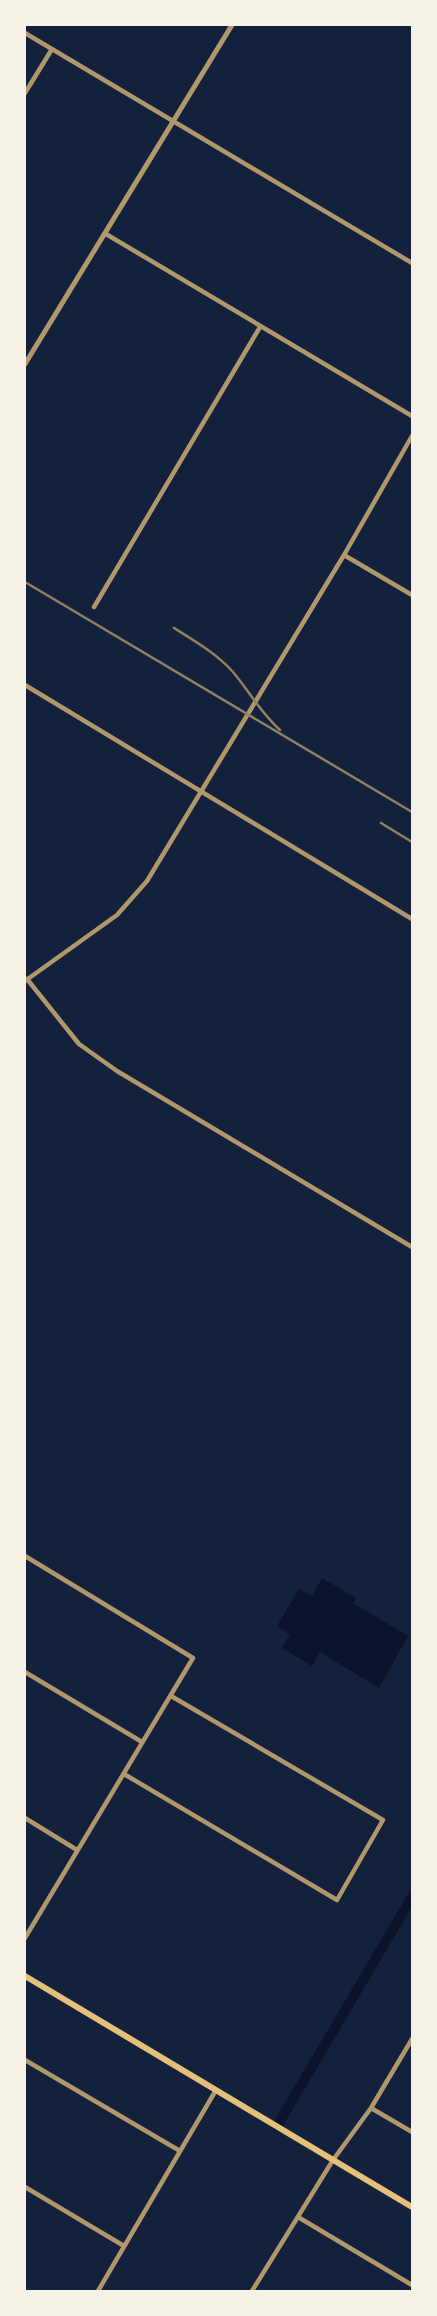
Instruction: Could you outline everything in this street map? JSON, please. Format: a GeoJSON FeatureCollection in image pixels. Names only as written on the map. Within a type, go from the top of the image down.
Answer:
{"type":"FeatureCollection","features":[{"type":"Feature","properties":{"kind":"main road"},"geometry":{"type":"LineString","coordinates":[[25,1976],[412,2207]]}},
{"type":"Feature","properties":{"kind":"street"},"geometry":{"type":"LineString","coordinates":[[26,361],[106,234],[172,121],[232,25]]}},
{"type":"Feature","properties":{"kind":"street"},"geometry":{"type":"LineString","coordinates":[[25,33],[412,263]]}},
{"type":"Feature","properties":{"kind":"street"},"geometry":{"type":"LineString","coordinates":[[25,93],[52,49]]}},
{"type":"Feature","properties":{"kind":"street"},"geometry":{"type":"LineString","coordinates":[[106,234],[412,416]]}},
{"type":"Feature","properties":{"kind":"street"},"geometry":{"type":"LineString","coordinates":[[94,607],[260,327]]}},
{"type":"Feature","properties":{"kind":"street"},"geometry":{"type":"LineString","coordinates":[[412,436],[344,555],[200,790],[147,881],[117,915],[26,980],[79,1044],[136,1082],[412,1247]]}},
{"type":"Feature","properties":{"kind":"street"},"geometry":{"type":"LineString","coordinates":[[344,555],[412,595]]}},
{"type":"Feature","properties":{"kind":"street"},"geometry":{"type":"LineString","coordinates":[[25,685],[412,919]]}},
{"type":"Feature","properties":{"kind":"street"},"geometry":{"type":"LineString","coordinates":[[25,1556],[193,1658],[25,1938]]}},
{"type":"Feature","properties":{"kind":"street"},"geometry":{"type":"LineString","coordinates":[[25,1672],[142,1742]]}},
{"type":"Feature","properties":{"kind":"street"},"geometry":{"type":"LineString","coordinates":[[124,1774],[337,1900],[383,1820],[171,1696]]}},
{"type":"Feature","properties":{"kind":"street"},"geometry":{"type":"LineString","coordinates":[[25,1818],[78,1850]]}},
{"type":"Feature","properties":{"kind":"street"},"geometry":{"type":"LineString","coordinates":[[252,2291],[333,2160],[371,2108],[412,2039]]}},
{"type":"Feature","properties":{"kind":"street"},"geometry":{"type":"LineString","coordinates":[[25,2060],[180,2151]]}},
{"type":"Feature","properties":{"kind":"street"},"geometry":{"type":"LineString","coordinates":[[98,2291],[216,2090]]}},
{"type":"Feature","properties":{"kind":"street"},"geometry":{"type":"LineString","coordinates":[[371,2108],[412,2132]]}},
{"type":"Feature","properties":{"kind":"street"},"geometry":{"type":"LineString","coordinates":[[25,2186],[124,2246]]}},
{"type":"Feature","properties":{"kind":"street"},"geometry":{"type":"LineString","coordinates":[[298,2217],[412,2284]]}},
{"type":"Feature","properties":{"kind":"water"},"geometry":{"type":"Polygon","coordinates":[[[322,1578],[356,1598],[353,1603],[408,1636],[379,1688],[320,1652],[312,1666],[282,1648],[290,1635],[277,1626],[299,1589],[312,1596],[322,1578]]]}},
{"type":"Feature","properties":{"kind":"waterway"},"geometry":{"type":"LineString","coordinates":[[277,2126],[412,1897]]}},
{"type":"Feature","properties":{"kind":"railway"},"geometry":{"type":"LineString","coordinates":[[25,582],[412,812]]}},
{"type":"Feature","properties":{"kind":"railway"},"geometry":{"type":"LineString","coordinates":[[174,628],[227,665],[280,730]]}},
{"type":"Feature","properties":{"kind":"railway"},"geometry":{"type":"LineString","coordinates":[[381,823],[412,842]]}}]}
